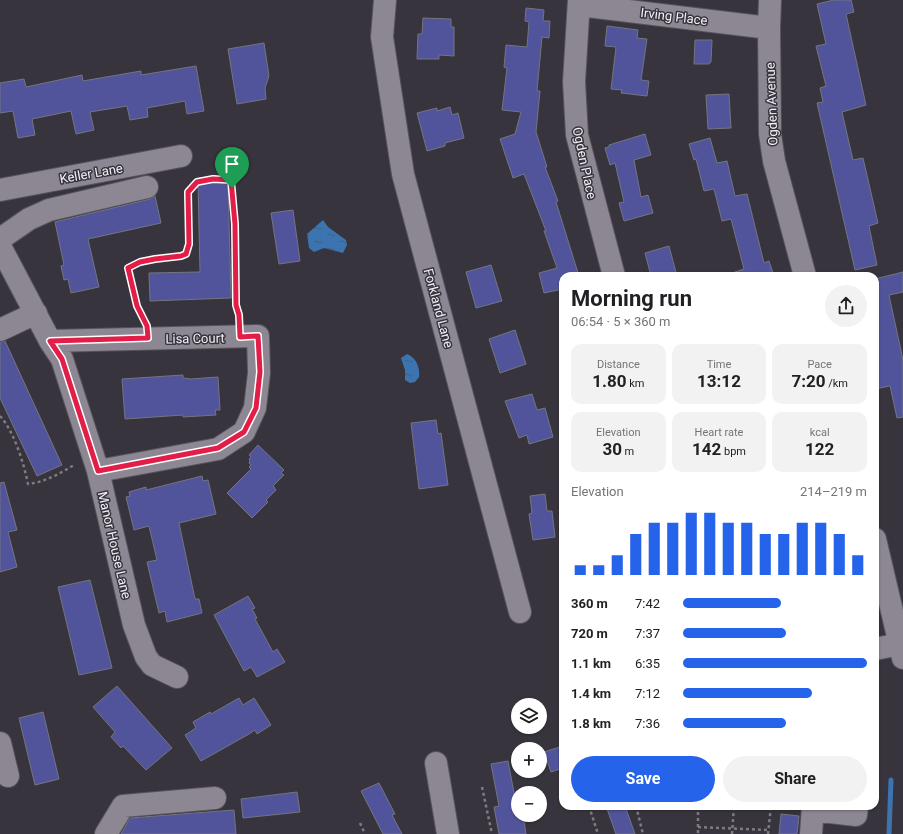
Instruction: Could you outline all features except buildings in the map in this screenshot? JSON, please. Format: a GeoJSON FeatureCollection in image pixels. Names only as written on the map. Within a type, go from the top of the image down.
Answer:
{"type":"FeatureCollection","features":[{"type":"Feature","properties":{"kind":"street","name":"Forkland Lane"},"geometry":{"type":"LineString","coordinates":[[385,0],[382,37],[403,174],[520,612]]}},
{"type":"Feature","properties":{"kind":"street","name":"Ogden Avenue"},"geometry":{"type":"LineString","coordinates":[[770,0],[770,134],[773,154],[805,272]]}},
{"type":"Feature","properties":{"kind":"street","name":"Irving Place"},"geometry":{"type":"LineString","coordinates":[[579,2],[769,28]]}},
{"type":"Feature","properties":{"kind":"street","name":"Ogden Place"},"geometry":{"type":"LineString","coordinates":[[579,2],[574,82],[577,135],[613,272]]}},
{"type":"Feature","properties":{"kind":"street","name":"Keller Lane"},"geometry":{"type":"LineString","coordinates":[[0,190],[182,156]]}},
{"type":"Feature","properties":{"kind":"street"},"geometry":{"type":"LineString","coordinates":[[0,239],[29,219],[49,210],[147,187]]}},
{"type":"Feature","properties":{"kind":"street","name":"Manor House Lane"},"geometry":{"type":"LineString","coordinates":[[0,246],[50,341],[62,359],[98,471],[134,625],[146,656],[152,665],[177,677]]}},
{"type":"Feature","properties":{"kind":"street"},"geometry":{"type":"LineString","coordinates":[[0,330],[36,313]]}},
{"type":"Feature","properties":{"kind":"street","name":"Lisa Court"},"geometry":{"type":"LineString","coordinates":[[50,341],[258,336],[260,372],[256,408],[244,432],[218,448],[98,471]]}},
{"type":"Feature","properties":{"kind":"street"},"geometry":{"type":"LineString","coordinates":[[879,556],[902,651],[879,649]]}},
{"type":"Feature","properties":{"kind":"street"},"geometry":{"type":"LineString","coordinates":[[0,743],[8,776]]}},
{"type":"Feature","properties":{"kind":"street"},"geometry":{"type":"LineString","coordinates":[[436,763],[448,834]]}},
{"type":"Feature","properties":{"kind":"street"},"geometry":{"type":"LineString","coordinates":[[106,834],[123,806],[215,798]]}},
{"type":"Feature","properties":{"kind":"street"},"geometry":{"type":"LineString","coordinates":[[811,834],[813,810]]}},
{"type":"Feature","properties":{"kind":"street"},"geometry":{"type":"LineString","coordinates":[[825,810],[856,815],[857,810]]}},
{"type":"Feature","properties":{"kind":"path"},"geometry":{"type":"LineString","coordinates":[[148,338],[147,326],[137,306],[128,268],[140,262],[186,254],[189,244],[188,192],[197,182],[213,179],[231,180],[235,224],[236,305],[239,315],[240,337]]}},
{"type":"Feature","properties":{"kind":"path"},"geometry":{"type":"LineString","coordinates":[[0,416],[15,443],[25,469],[28,484],[38,483],[74,465]]}},
{"type":"Feature","properties":{"kind":"path"},"geometry":{"type":"LineString","coordinates":[[482,786],[492,834]]}},
{"type":"Feature","properties":{"kind":"path"},"geometry":{"type":"LineString","coordinates":[[590,810],[598,834]]}},
{"type":"Feature","properties":{"kind":"path"},"geometry":{"type":"LineString","coordinates":[[637,810],[643,834]]}},
{"type":"Feature","properties":{"kind":"path"},"geometry":{"type":"LineString","coordinates":[[698,810],[698,834]]}},
{"type":"Feature","properties":{"kind":"path"},"geometry":{"type":"LineString","coordinates":[[732,834],[734,810]]}},
{"type":"Feature","properties":{"kind":"path"},"geometry":{"type":"LineString","coordinates":[[768,834],[770,810]]}},
{"type":"Feature","properties":{"kind":"path"},"geometry":{"type":"LineString","coordinates":[[360,823],[365,834]]}},
{"type":"Feature","properties":{"kind":"path"},"geometry":{"type":"LineString","coordinates":[[698,827],[768,830]]}},
{"type":"Feature","properties":{"kind":"water"},"geometry":{"type":"Polygon","coordinates":[[[323,220],[328,227],[346,240],[347,245],[343,253],[324,248],[314,252],[309,248],[307,234],[323,220]]]}},
{"type":"Feature","properties":{"kind":"water"},"geometry":{"type":"Polygon","coordinates":[[[407,354],[413,358],[419,370],[419,377],[415,382],[410,383],[405,380],[405,370],[401,358],[407,354]]]}},
{"type":"Feature","properties":{"kind":"waterway"},"geometry":{"type":"LineString","coordinates":[[889,834],[891,780]]}},
{"type":"Feature","properties":{"kind":"route"},"geometry":{"type":"LineString","coordinates":[[213,179],[231,180],[232,188],[235,224],[234,244],[236,305],[239,315],[240,337],[258,336],[260,372],[256,408],[244,432],[218,448],[98,471],[62,359],[50,341],[148,338],[147,326],[137,306],[128,268],[140,262],[186,254],[189,244],[187,209],[188,192],[192,185],[197,182],[213,179]]}}]}
